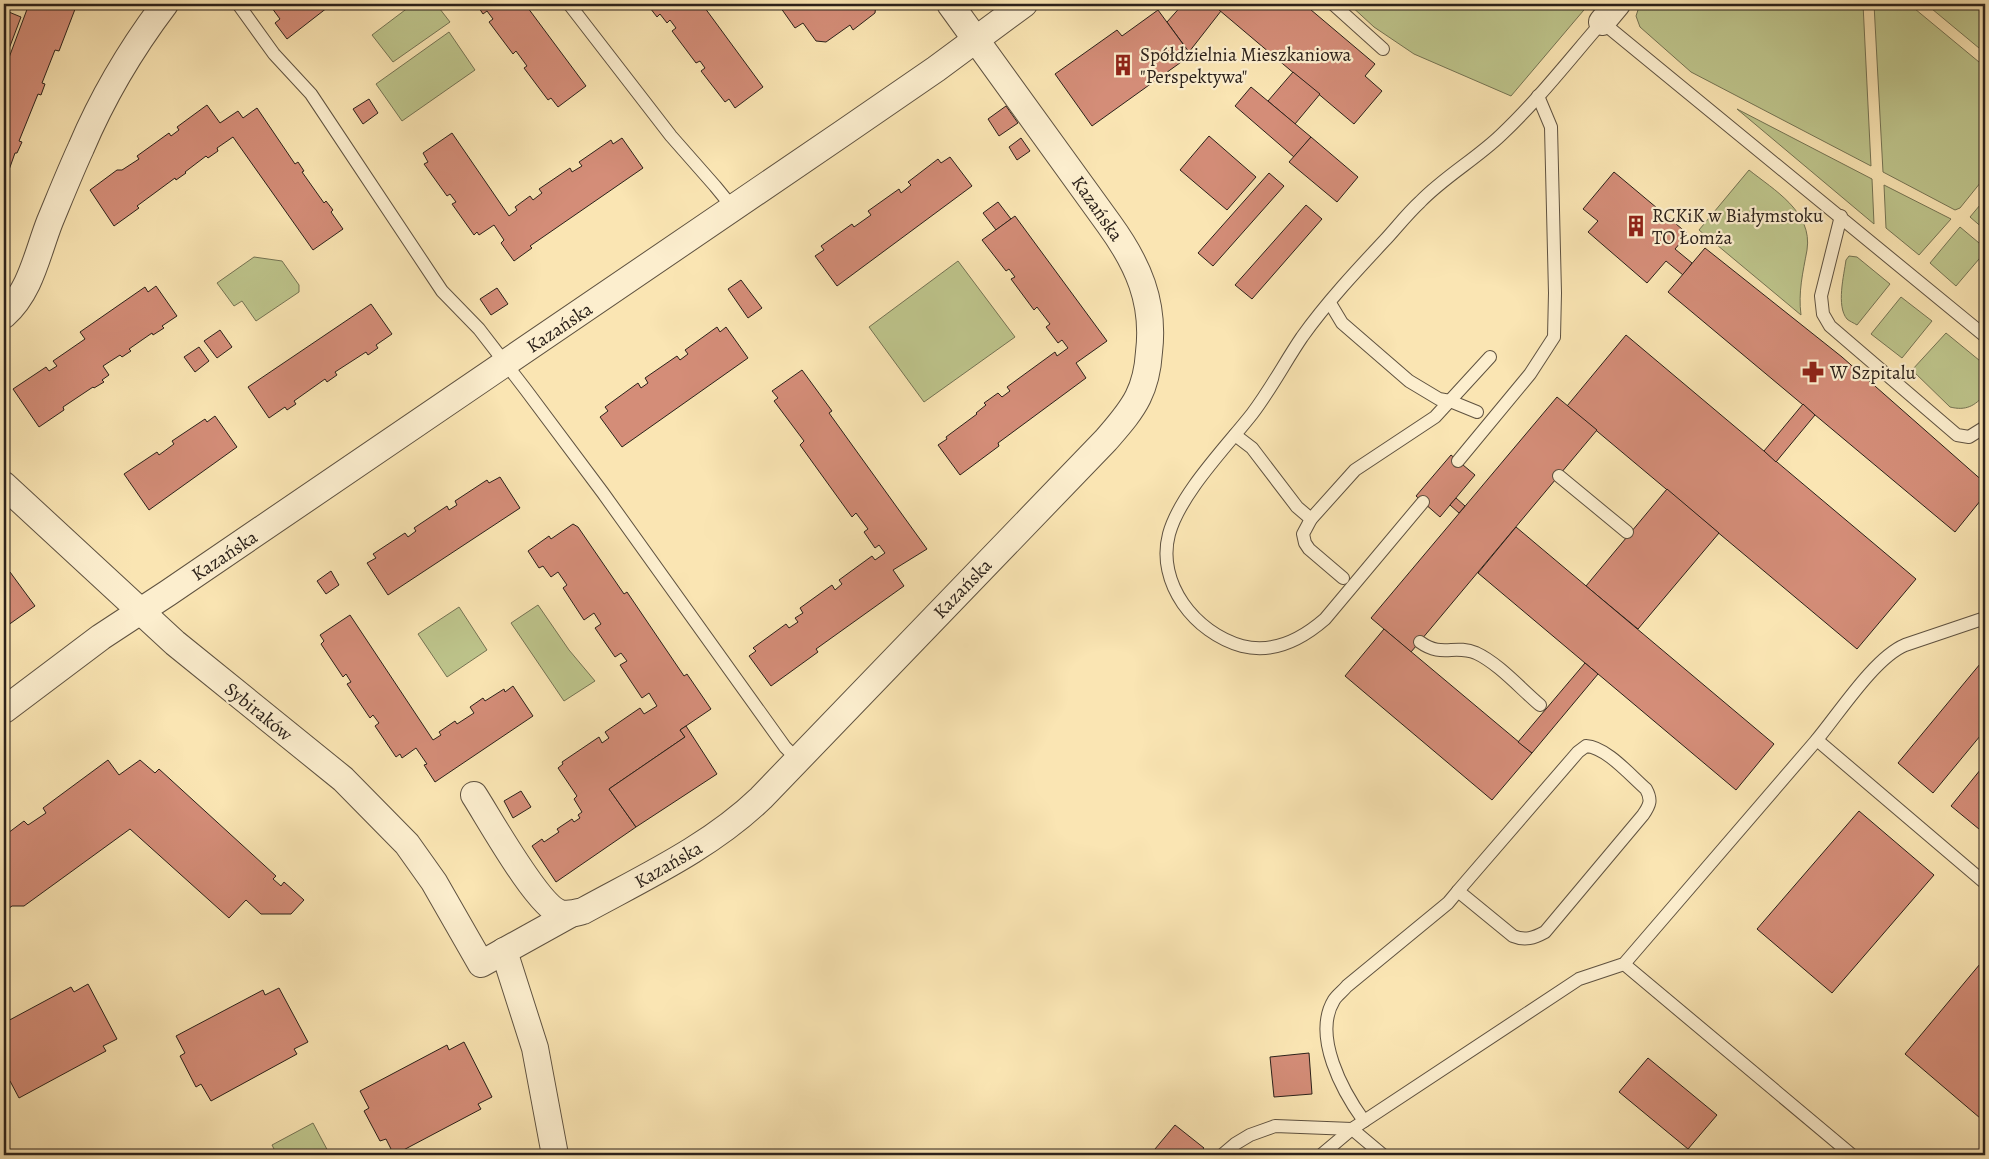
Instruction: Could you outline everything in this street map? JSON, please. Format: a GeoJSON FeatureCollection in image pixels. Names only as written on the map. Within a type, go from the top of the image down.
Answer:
{"type":"FeatureCollection","features":[{"type":"Feature","properties":{"kind":"street"},"geometry":{"type":"LineString","coordinates":[[4,315],[20,298],[26,285],[50,222],[104,98],[145,30],[164,4]]}},
{"type":"Feature","properties":{"kind":"street"},"geometry":{"type":"LineString","coordinates":[[950,4],[975,40]]}},
{"type":"Feature","properties":{"kind":"street","name":"Kazańska"},"geometry":{"type":"LineString","coordinates":[[4,710],[101,637],[936,69],[1024,4]]}},
{"type":"Feature","properties":{"kind":"street","name":"Kazańska"},"geometry":{"type":"LineString","coordinates":[[481,964],[571,914],[583,911],[707,841],[738,820],[1106,440],[1132,408],[1145,379],[1150,340],[1149,310],[1144,290],[1127,249],[1056,148],[975,40]]}},
{"type":"Feature","properties":{"kind":"street","name":"Sybiraków"},"geometry":{"type":"LineString","coordinates":[[4,485],[175,643],[343,780],[407,844],[434,882],[481,964]]}},
{"type":"Feature","properties":{"kind":"street"},"geometry":{"type":"LineString","coordinates":[[474,794],[538,894],[551,908],[560,913],[571,914]]}},
{"type":"Feature","properties":{"kind":"street"},"geometry":{"type":"LineString","coordinates":[[504,951],[535,1048],[555,1155]]}},
{"type":"Feature","properties":{"kind":"lane"},"geometry":{"type":"LineString","coordinates":[[238,4],[274,54],[311,94],[442,292],[479,329],[506,363],[603,493],[785,747],[798,760]]}},
{"type":"Feature","properties":{"kind":"lane"},"geometry":{"type":"LineString","coordinates":[[569,4],[670,136],[733,208]]}},
{"type":"Feature","properties":{"kind":"lane"},"geometry":{"type":"LineString","coordinates":[[1333,4],[1383,49]]}},
{"type":"Feature","properties":{"kind":"lane"},"geometry":{"type":"LineString","coordinates":[[1423,502],[1325,619],[1294,640],[1271,648],[1243,646],[1215,634],[1196,619],[1179,597],[1169,573],[1167,546],[1174,518],[1254,411],[1303,336],[1420,201],[1500,136],[1538,96],[1610,13],[1841,216],[1985,336]]}},
{"type":"Feature","properties":{"kind":"lane"},"geometry":{"type":"LineString","coordinates":[[1458,461],[1530,374],[1554,337],[1555,292],[1551,127],[1538,96]]}},
{"type":"Feature","properties":{"kind":"lane"},"geometry":{"type":"LineString","coordinates":[[1841,216],[1821,296],[1823,314],[1830,326],[1957,435],[1969,437],[1985,427]]}},
{"type":"Feature","properties":{"kind":"lane"},"geometry":{"type":"LineString","coordinates":[[1330,303],[1342,323],[1408,381],[1439,399],[1450,401],[1477,412]]}},
{"type":"Feature","properties":{"kind":"lane"},"geometry":{"type":"LineString","coordinates":[[1343,578],[1309,549],[1305,543],[1303,534],[1311,519],[1355,470],[1435,417],[1490,357]]}},
{"type":"Feature","properties":{"kind":"lane"},"geometry":{"type":"LineString","coordinates":[[1235,435],[1252,448],[1292,502],[1311,519]]}},
{"type":"Feature","properties":{"kind":"lane"},"geometry":{"type":"LineString","coordinates":[[1559,476],[1627,532]]}},
{"type":"Feature","properties":{"kind":"lane"},"geometry":{"type":"LineString","coordinates":[[1321,1155],[1352,1129],[1579,979],[1624,964],[1817,740],[1867,678],[1896,649],[1985,618]]}},
{"type":"Feature","properties":{"kind":"lane"},"geometry":{"type":"LineString","coordinates":[[1420,642],[1429,649],[1441,652],[1462,650],[1474,652],[1487,659],[1540,705]]}},
{"type":"Feature","properties":{"kind":"lane"},"geometry":{"type":"LineString","coordinates":[[1817,740],[1985,883]]}},
{"type":"Feature","properties":{"kind":"lane"},"geometry":{"type":"LineString","coordinates":[[1364,1121],[1348,1098],[1331,1056],[1326,1035],[1328,1017],[1334,1000],[1347,986],[1448,903],[1458,891],[1572,759],[1586,746],[1595,746],[1604,752],[1646,789],[1650,796],[1650,804],[1644,815],[1545,932],[1536,937],[1520,939],[1513,936],[1458,891]]}},
{"type":"Feature","properties":{"kind":"lane"},"geometry":{"type":"LineString","coordinates":[[1624,964],[1852,1155]]}},
{"type":"Feature","properties":{"kind":"lane"},"geometry":{"type":"LineString","coordinates":[[1222,1155],[1250,1135],[1275,1126],[1352,1129],[1383,1155]]}},
{"type":"Feature","properties":{"kind":"green space"},"geometry":{"type":"Polygon","coordinates":[[[413,4],[436,4],[450,22],[393,62],[372,35],[413,4]]]}},
{"type":"Feature","properties":{"kind":"green space"},"geometry":{"type":"Polygon","coordinates":[[[1349,4],[1589,4],[1511,96],[1414,54],[1374,27],[1349,4]]]}},
{"type":"Feature","properties":{"kind":"green space"},"geometry":{"type":"Polygon","coordinates":[[[1640,4],[1863,4],[1871,166],[1691,72],[1640,27],[1636,16],[1640,4]]]}},
{"type":"Feature","properties":{"kind":"green space"},"geometry":{"type":"Polygon","coordinates":[[[1874,4],[1909,4],[1985,67],[1985,177],[1960,208],[1955,210],[1883,172],[1874,4]]]}},
{"type":"Feature","properties":{"kind":"green space"},"geometry":{"type":"Polygon","coordinates":[[[1926,4],[1985,4],[1985,53],[1926,4]]]}},
{"type":"Feature","properties":{"kind":"green space"},"geometry":{"type":"Polygon","coordinates":[[[449,32],[475,70],[402,121],[376,84],[449,32]]]}},
{"type":"Feature","properties":{"kind":"green space"},"geometry":{"type":"Polygon","coordinates":[[[1737,109],[1872,179],[1874,224],[1737,109]]]}},
{"type":"Feature","properties":{"kind":"green space"},"geometry":{"type":"Polygon","coordinates":[[[1749,170],[1790,203],[1804,224],[1807,236],[1807,250],[1801,290],[1801,315],[1699,230],[1749,170]]]}},
{"type":"Feature","properties":{"kind":"green space"},"geometry":{"type":"Polygon","coordinates":[[[1884,185],[1951,219],[1919,255],[1886,228],[1884,185]]]}},
{"type":"Feature","properties":{"kind":"green space"},"geometry":{"type":"Polygon","coordinates":[[[1985,199],[1985,230],[1970,217],[1985,199]]]}},
{"type":"Feature","properties":{"kind":"green space"},"geometry":{"type":"Polygon","coordinates":[[[1960,227],[1985,248],[1985,252],[1956,286],[1930,263],[1960,227]]]}},
{"type":"Feature","properties":{"kind":"green space"},"geometry":{"type":"Polygon","coordinates":[[[1849,256],[1857,257],[1890,284],[1857,325],[1847,319],[1841,299],[1846,260],[1849,256]]]}},
{"type":"Feature","properties":{"kind":"green space"},"geometry":{"type":"Polygon","coordinates":[[[254,257],[282,261],[299,285],[299,292],[256,321],[242,301],[234,306],[217,283],[254,257]]]}},
{"type":"Feature","properties":{"kind":"green space"},"geometry":{"type":"Polygon","coordinates":[[[958,261],[1015,337],[924,402],[869,327],[958,261]]]}},
{"type":"Feature","properties":{"kind":"green space"},"geometry":{"type":"Polygon","coordinates":[[[1901,297],[1932,321],[1902,358],[1871,334],[1901,297]]]}},
{"type":"Feature","properties":{"kind":"green space"},"geometry":{"type":"Polygon","coordinates":[[[1946,333],[1985,365],[1985,394],[1978,402],[1965,408],[1950,407],[1912,370],[1946,333]]]}},
{"type":"Feature","properties":{"kind":"green space"},"geometry":{"type":"Polygon","coordinates":[[[538,605],[569,650],[595,681],[564,701],[511,623],[538,605]]]}},
{"type":"Feature","properties":{"kind":"green space"},"geometry":{"type":"Polygon","coordinates":[[[459,607],[487,650],[447,677],[418,634],[459,607]]]}},
{"type":"Feature","properties":{"kind":"green space"},"geometry":{"type":"Polygon","coordinates":[[[313,1123],[330,1155],[277,1155],[272,1145],[313,1123]]]}},
{"type":"Feature","properties":{"kind":"building"},"geometry":{"type":"Polygon","coordinates":[[[29,4],[77,4],[59,51],[55,50],[42,83],[45,84],[41,95],[38,94],[19,141],[22,142],[17,153],[15,153],[4,184],[4,71],[29,4]]]}},
{"type":"Feature","properties":{"kind":"building"},"geometry":{"type":"Polygon","coordinates":[[[269,4],[332,4],[287,39],[275,23],[280,19],[269,4]]]}},
{"type":"Feature","properties":{"kind":"building"},"geometry":{"type":"Polygon","coordinates":[[[471,4],[525,4],[586,86],[558,107],[551,98],[548,100],[524,68],[527,66],[516,51],[513,54],[489,22],[493,19],[487,11],[483,14],[477,5],[474,8],[471,4]]]}},
{"type":"Feature","properties":{"kind":"building"},"geometry":{"type":"Polygon","coordinates":[[[647,4],[702,4],[763,87],[735,108],[729,99],[725,102],[701,71],[705,68],[700,61],[696,63],[672,31],[676,28],[670,20],[667,23],[660,14],[657,17],[647,4]]]}},
{"type":"Feature","properties":{"kind":"building"},"geometry":{"type":"Polygon","coordinates":[[[778,4],[876,4],[875,13],[853,30],[850,25],[826,42],[816,41],[803,23],[795,28],[778,4]]]}},
{"type":"Feature","properties":{"kind":"building"},"geometry":{"type":"Polygon","coordinates":[[[1183,4],[1212,4],[1221,11],[1189,52],[1167,22],[1183,4]]]}},
{"type":"Feature","properties":{"kind":"building"},"geometry":{"type":"Polygon","coordinates":[[[1212,4],[1304,4],[1375,64],[1365,76],[1382,91],[1354,124],[1212,4]]]}},
{"type":"Feature","properties":{"kind":"building"},"geometry":{"type":"Polygon","coordinates":[[[4,10],[21,17],[4,62],[4,10]]]}},
{"type":"Feature","properties":{"kind":"building","name":"Spółdzielnia Mieszkaniowa \"Perspektywa\""},"geometry":{"type":"Polygon","coordinates":[[[1158,10],[1191,55],[1092,126],[1055,74],[1117,30],[1122,36],[1158,10]]]}},
{"type":"Feature","properties":{"kind":"building"},"geometry":{"type":"Polygon","coordinates":[[[1293,72],[1320,94],[1295,124],[1268,101],[1293,72]]]}},
{"type":"Feature","properties":{"kind":"building"},"geometry":{"type":"Polygon","coordinates":[[[1251,87],[1311,137],[1294,157],[1235,106],[1251,87]]]}},
{"type":"Feature","properties":{"kind":"building"},"geometry":{"type":"Polygon","coordinates":[[[369,99],[378,113],[363,124],[353,109],[369,99]]]}},
{"type":"Feature","properties":{"kind":"building"},"geometry":{"type":"Polygon","coordinates":[[[207,105],[220,123],[238,111],[243,118],[257,108],[295,164],[298,162],[304,171],[302,172],[324,203],[326,201],[333,210],[331,212],[343,229],[313,250],[233,137],[217,148],[218,151],[208,158],[206,156],[186,173],[176,180],[175,178],[137,206],[139,208],[114,226],[90,190],[117,170],[122,170],[139,159],[137,156],[169,133],[171,136],[179,130],[177,127],[207,105]]]}},
{"type":"Feature","properties":{"kind":"building"},"geometry":{"type":"Polygon","coordinates":[[[1006,106],[1018,123],[999,136],[988,119],[1006,106]]]}},
{"type":"Feature","properties":{"kind":"building"},"geometry":{"type":"Polygon","coordinates":[[[452,133],[509,216],[517,210],[515,207],[530,196],[533,200],[542,193],[539,189],[570,168],[572,172],[582,166],[579,162],[611,140],[613,144],[622,138],[643,168],[530,246],[532,248],[514,261],[501,243],[504,240],[494,225],[479,235],[477,232],[474,235],[452,204],[456,202],[450,194],[447,196],[424,164],[428,162],[423,153],[452,133]]]}},
{"type":"Feature","properties":{"kind":"building"},"geometry":{"type":"Polygon","coordinates":[[[1209,136],[1256,177],[1227,210],[1180,170],[1209,136]]]}},
{"type":"Feature","properties":{"kind":"building"},"geometry":{"type":"Polygon","coordinates":[[[1311,137],[1358,177],[1337,202],[1289,162],[1311,137]]]}},
{"type":"Feature","properties":{"kind":"building"},"geometry":{"type":"Polygon","coordinates":[[[1021,138],[1030,151],[1017,160],[1009,147],[1021,138]]]}},
{"type":"Feature","properties":{"kind":"building"},"geometry":{"type":"Polygon","coordinates":[[[950,157],[972,186],[837,286],[815,256],[824,250],[821,246],[852,224],[854,227],[871,215],[868,211],[899,189],[901,193],[911,185],[908,182],[938,159],[941,163],[950,157]]]}},
{"type":"Feature","properties":{"kind":"building","name":"RCKiK w Białymstoku TO Łomża"},"geometry":{"type":"Polygon","coordinates":[[[1614,172],[1688,234],[1675,249],[1692,263],[1683,275],[1666,261],[1647,283],[1588,232],[1598,221],[1583,209],[1614,172]]]}},
{"type":"Feature","properties":{"kind":"building"},"geometry":{"type":"Polygon","coordinates":[[[1269,173],[1284,186],[1213,266],[1198,253],[1269,173]]]}},
{"type":"Feature","properties":{"kind":"building"},"geometry":{"type":"Polygon","coordinates":[[[998,202],[1011,219],[996,230],[983,213],[998,202]]]}},
{"type":"Feature","properties":{"kind":"building"},"geometry":{"type":"Polygon","coordinates":[[[1306,205],[1322,219],[1252,299],[1235,285],[1306,205]]]}},
{"type":"Feature","properties":{"kind":"building"},"geometry":{"type":"Polygon","coordinates":[[[1015,216],[1107,341],[1076,363],[1086,378],[998,443],[999,446],[960,475],[938,445],[977,414],[986,405],[984,403],[998,393],[1002,397],[1010,391],[1007,387],[1055,352],[1057,356],[1068,348],[1062,340],[1058,343],[1046,327],[1050,324],[1037,307],[1034,310],[1011,279],[1015,277],[1009,269],[1006,271],[982,240],[1015,216]]]}},
{"type":"Feature","properties":{"kind":"building"},"geometry":{"type":"Polygon","coordinates":[[[1705,248],[1842,357],[1985,483],[1985,495],[1955,532],[1668,292],[1705,248]]]}},
{"type":"Feature","properties":{"kind":"building"},"geometry":{"type":"Polygon","coordinates":[[[741,280],[762,308],[748,318],[728,289],[741,280]]]}},
{"type":"Feature","properties":{"kind":"building"},"geometry":{"type":"Polygon","coordinates":[[[156,286],[177,316],[162,326],[164,328],[153,335],[152,333],[129,349],[131,351],[122,357],[120,355],[103,366],[109,375],[102,380],[104,382],[63,407],[64,410],[39,427],[13,389],[46,367],[49,371],[57,366],[53,361],[85,339],[80,332],[145,287],[148,292],[156,286]]]}},
{"type":"Feature","properties":{"kind":"building"},"geometry":{"type":"Polygon","coordinates":[[[497,288],[508,304],[491,315],[480,299],[497,288]]]}},
{"type":"Feature","properties":{"kind":"building"},"geometry":{"type":"Polygon","coordinates":[[[371,304],[392,334],[376,345],[378,348],[368,355],[366,352],[335,372],[337,375],[327,382],[325,379],[294,401],[296,404],[287,410],[285,407],[269,418],[248,387],[371,304]]]}},
{"type":"Feature","properties":{"kind":"building"},"geometry":{"type":"Polygon","coordinates":[[[717,327],[720,332],[726,327],[748,358],[622,447],[600,417],[608,411],[605,407],[638,383],[641,388],[648,383],[645,378],[677,356],[680,360],[688,354],[685,350],[717,327]]]}},
{"type":"Feature","properties":{"kind":"building"},"geometry":{"type":"Polygon","coordinates":[[[220,330],[232,347],[217,358],[204,341],[220,330]]]}},
{"type":"Feature","properties":{"kind":"building"},"geometry":{"type":"Polygon","coordinates":[[[1626,335],[1916,579],[1857,649],[1567,406],[1626,335]]]}},
{"type":"Feature","properties":{"kind":"building"},"geometry":{"type":"Polygon","coordinates":[[[199,347],[209,361],[195,372],[184,357],[199,347]]]}},
{"type":"Feature","properties":{"kind":"building"},"geometry":{"type":"Polygon","coordinates":[[[802,370],[832,411],[829,413],[927,549],[893,570],[904,586],[816,649],[818,652],[771,686],[749,656],[756,651],[753,648],[786,624],[789,628],[798,622],[795,618],[803,613],[800,608],[832,585],[835,590],[842,584],[839,580],[872,556],[875,560],[885,553],[879,545],[875,548],[864,532],[868,529],[856,513],[852,517],[800,445],[804,441],[774,401],[778,398],[772,391],[802,370]]]}},
{"type":"Feature","properties":{"kind":"building"},"geometry":{"type":"Polygon","coordinates":[[[1557,397],[1597,430],[1411,652],[1371,618],[1557,397]]]}},
{"type":"Feature","properties":{"kind":"building"},"geometry":{"type":"Polygon","coordinates":[[[1803,404],[1815,415],[1776,462],[1764,451],[1803,404]]]}},
{"type":"Feature","properties":{"kind":"building"},"geometry":{"type":"Polygon","coordinates":[[[215,416],[237,447],[149,510],[124,474],[157,452],[159,455],[174,444],[172,441],[205,419],[207,422],[215,416]]]}},
{"type":"Feature","properties":{"kind":"building"},"geometry":{"type":"Polygon","coordinates":[[[1451,455],[1475,475],[1440,517],[1416,496],[1451,455]]]}},
{"type":"Feature","properties":{"kind":"building"},"geometry":{"type":"Polygon","coordinates":[[[500,477],[520,508],[388,595],[367,563],[376,558],[373,554],[405,533],[408,537],[416,531],[414,528],[447,506],[449,510],[457,505],[455,501],[487,480],[489,483],[500,477]]]}},
{"type":"Feature","properties":{"kind":"building"},"geometry":{"type":"Polygon","coordinates":[[[1667,489],[1719,533],[1638,629],[1586,586],[1667,489]]]}},
{"type":"Feature","properties":{"kind":"building"},"geometry":{"type":"Polygon","coordinates":[[[1456,498],[1465,506],[1459,513],[1450,505],[1456,498]]]}},
{"type":"Feature","properties":{"kind":"building"},"geometry":{"type":"Polygon","coordinates":[[[573,524],[578,527],[624,594],[627,592],[684,676],[687,674],[711,709],[680,730],[685,737],[609,789],[636,827],[556,882],[532,846],[542,839],[544,842],[559,832],[557,829],[572,819],[574,822],[580,818],[578,815],[582,812],[574,799],[577,796],[558,768],[563,764],[562,762],[599,737],[602,743],[609,738],[605,732],[640,708],[644,714],[657,706],[649,693],[642,698],[620,665],[627,661],[621,653],[615,657],[595,628],[601,624],[594,613],[584,620],[563,588],[567,585],[558,572],[551,577],[543,566],[539,568],[528,551],[549,536],[551,539],[573,524]]]}},
{"type":"Feature","properties":{"kind":"building"},"geometry":{"type":"Polygon","coordinates":[[[1516,527],[1774,744],[1736,790],[1478,573],[1516,527]]]}},
{"type":"Feature","properties":{"kind":"building"},"geometry":{"type":"Polygon","coordinates":[[[331,571],[339,585],[326,594],[317,581],[331,571]]]}},
{"type":"Feature","properties":{"kind":"building"},"geometry":{"type":"Polygon","coordinates":[[[10,572],[35,606],[4,628],[4,576],[10,572]]]}},
{"type":"Feature","properties":{"kind":"building"},"geometry":{"type":"Polygon","coordinates":[[[350,615],[433,740],[441,735],[439,732],[455,721],[457,724],[474,713],[470,707],[483,698],[485,701],[504,689],[505,692],[513,686],[533,716],[435,782],[424,765],[427,764],[416,748],[402,758],[400,754],[396,757],[375,726],[379,723],[373,715],[370,718],[347,684],[351,682],[346,674],[343,677],[321,644],[324,641],[320,635],[350,615]]]}},
{"type":"Feature","properties":{"kind":"building"},"geometry":{"type":"Polygon","coordinates":[[[1384,629],[1532,753],[1492,800],[1345,676],[1384,629]]]}},
{"type":"Feature","properties":{"kind":"building"},"geometry":{"type":"Polygon","coordinates":[[[1985,658],[1985,730],[1933,793],[1898,763],[1985,658]]]}},
{"type":"Feature","properties":{"kind":"building"},"geometry":{"type":"Polygon","coordinates":[[[1585,663],[1598,674],[1532,753],[1518,742],[1585,663]]]}},
{"type":"Feature","properties":{"kind":"building"},"geometry":{"type":"Polygon","coordinates":[[[686,726],[717,774],[636,827],[609,789],[685,737],[680,730],[686,726]]]}},
{"type":"Feature","properties":{"kind":"building"},"geometry":{"type":"Polygon","coordinates":[[[108,760],[119,775],[140,760],[155,773],[159,769],[276,876],[273,879],[281,886],[284,882],[304,900],[291,914],[261,914],[246,900],[229,918],[130,829],[24,906],[12,906],[4,912],[4,836],[24,821],[28,825],[46,813],[43,808],[108,760]]]}},
{"type":"Feature","properties":{"kind":"building"},"geometry":{"type":"Polygon","coordinates":[[[1985,764],[1985,834],[1951,806],[1985,764]]]}},
{"type":"Feature","properties":{"kind":"building"},"geometry":{"type":"Polygon","coordinates":[[[521,791],[531,807],[513,818],[504,801],[521,791]]]}},
{"type":"Feature","properties":{"kind":"building"},"geometry":{"type":"Polygon","coordinates":[[[1859,811],[1934,875],[1832,993],[1757,929],[1859,811]]]}},
{"type":"Feature","properties":{"kind":"building"},"geometry":{"type":"Polygon","coordinates":[[[1985,958],[1985,1112],[1980,1118],[1905,1054],[1985,958]]]}},
{"type":"Feature","properties":{"kind":"building"},"geometry":{"type":"Polygon","coordinates":[[[88,984],[117,1039],[103,1046],[106,1051],[19,1098],[10,1081],[5,1083],[4,1081],[4,1023],[71,987],[74,992],[88,984]]]}},
{"type":"Feature","properties":{"kind":"building"},"geometry":{"type":"Polygon","coordinates":[[[279,988],[308,1042],[294,1049],[297,1054],[211,1101],[201,1084],[196,1087],[180,1056],[185,1053],[176,1036],[263,990],[265,995],[279,988]]]}},
{"type":"Feature","properties":{"kind":"building"},"geometry":{"type":"Polygon","coordinates":[[[464,1042],[492,1097],[478,1104],[481,1109],[394,1155],[386,1139],[380,1141],[364,1111],[369,1108],[360,1091],[447,1045],[449,1050],[464,1042]]]}},
{"type":"Feature","properties":{"kind":"building"},"geometry":{"type":"Polygon","coordinates":[[[1309,1053],[1312,1094],[1274,1097],[1270,1057],[1309,1053]]]}},
{"type":"Feature","properties":{"kind":"building"},"geometry":{"type":"Polygon","coordinates":[[[1648,1058],[1717,1115],[1688,1149],[1619,1092],[1648,1058]]]}},
{"type":"Feature","properties":{"kind":"building"},"geometry":{"type":"Polygon","coordinates":[[[1175,1125],[1204,1148],[1198,1155],[1150,1155],[1175,1125]]]}},
{"type":"Feature","properties":{"kind":"place","name":"Spółdzielnia Mieszkaniowa \"Perspektywa\""},"geometry":{"type":"Point","coordinates":[1123,65]}},
{"type":"Feature","properties":{"kind":"place","name":"RCKiK w Białymstoku TO Łomża"},"geometry":{"type":"Point","coordinates":[1636,226]}},
{"type":"Feature","properties":{"kind":"place","name":"W Szpitalu"},"geometry":{"type":"Point","coordinates":[1813,372]}}]}
